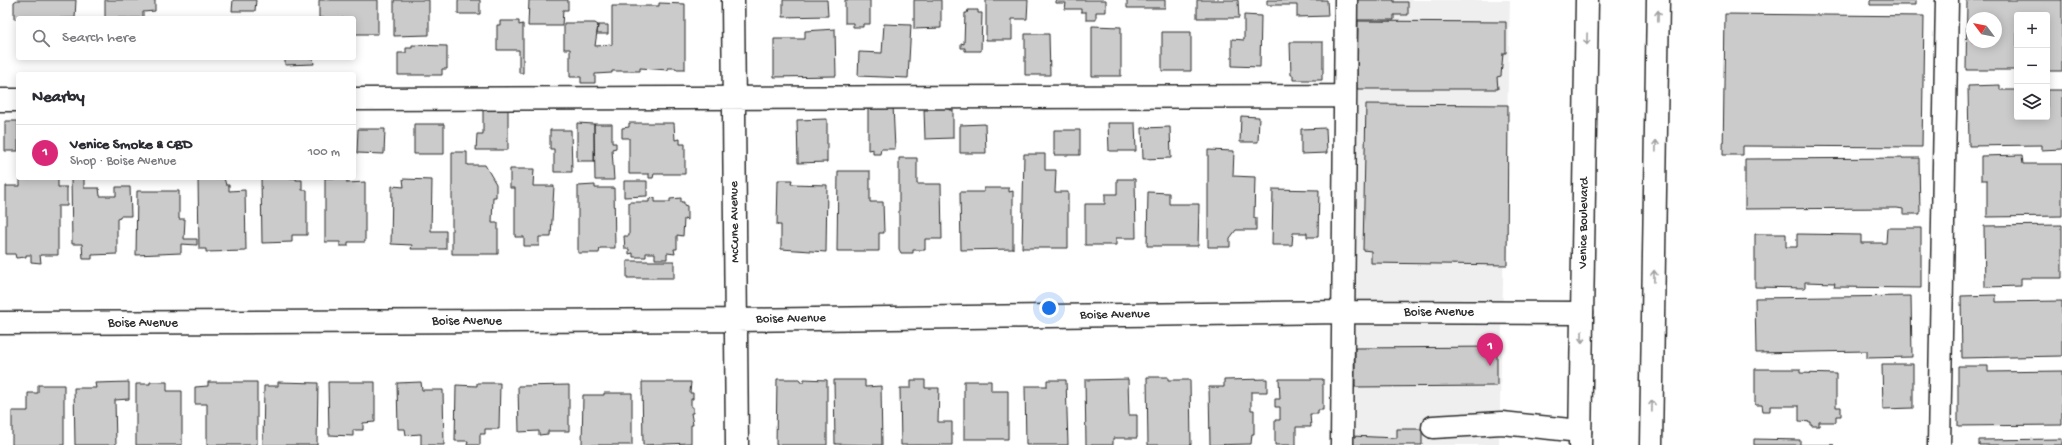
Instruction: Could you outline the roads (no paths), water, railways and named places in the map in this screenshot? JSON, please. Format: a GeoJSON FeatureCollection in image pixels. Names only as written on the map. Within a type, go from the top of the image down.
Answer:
{"type":"FeatureCollection","features":[{"type":"Feature","properties":{"kind":"street","name":"McCune Avenue"},"geometry":{"type":"LineString","coordinates":[[733,0],[737,445]]}},
{"type":"Feature","properties":{"kind":"street"},"geometry":{"type":"LineString","coordinates":[[1342,445],[1346,0]]}},
{"type":"Feature","properties":{"kind":"street","name":"Venice Boulevard"},"geometry":{"type":"LineString","coordinates":[[1580,438],[1587,0]]}},
{"type":"Feature","properties":{"kind":"street"},"geometry":{"type":"LineString","coordinates":[[1651,445],[1658,0]]}},
{"type":"Feature","properties":{"kind":"street"},"geometry":{"type":"LineString","coordinates":[[1939,445],[1947,0]]}},
{"type":"Feature","properties":{"kind":"street"},"geometry":{"type":"LineString","coordinates":[[356,99],[1345,96]]}},
{"type":"Feature","properties":{"kind":"street"},"geometry":{"type":"LineString","coordinates":[[0,100],[16,100]]}},
{"type":"Feature","properties":{"kind":"street","name":"Boise Avenue"},"geometry":{"type":"LineString","coordinates":[[0,323],[736,320],[1344,312],[1582,313]]}},
{"type":"Feature","properties":{"kind":"street"},"geometry":{"type":"LineString","coordinates":[[1434,427],[1502,423],[1580,438]]}},
{"type":"Feature","properties":{"kind":"place","name":"Venice Smoke & CBD"},"geometry":{"type":"Point","coordinates":[1490,366]}}]}
